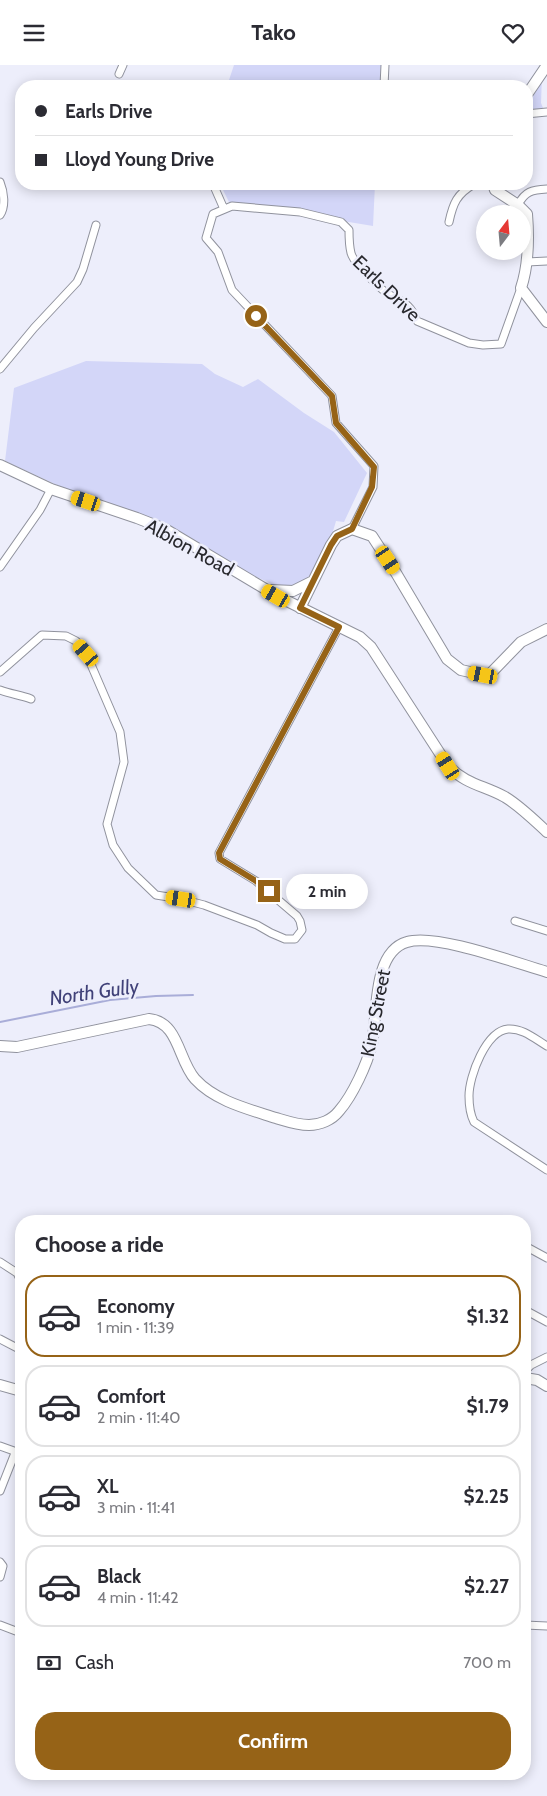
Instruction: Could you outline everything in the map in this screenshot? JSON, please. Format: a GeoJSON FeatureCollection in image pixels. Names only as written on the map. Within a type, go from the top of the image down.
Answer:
{"type":"FeatureCollection","features":[{"type":"Feature","properties":{"kind":"street"},"geometry":{"type":"LineString","coordinates":[[119,74],[123,65]]}},
{"type":"Feature","properties":{"kind":"street"},"geometry":{"type":"LineString","coordinates":[[384,80],[385,65]]}},
{"type":"Feature","properties":{"kind":"street"},"geometry":{"type":"LineString","coordinates":[[533,86],[547,65]]}},
{"type":"Feature","properties":{"kind":"street"},"geometry":{"type":"LineString","coordinates":[[533,113],[547,112]]}},
{"type":"Feature","properties":{"kind":"street"},"geometry":{"type":"LineString","coordinates":[[0,181],[4,190],[4,199],[0,215]]}},
{"type":"Feature","properties":{"kind":"street"},"geometry":{"type":"LineString","coordinates":[[495,190],[518,205],[523,195],[530,191],[547,189]]}},
{"type":"Feature","properties":{"kind":"street"},"geometry":{"type":"LineString","coordinates":[[216,190],[224,209],[213,214],[206,238],[218,252],[232,290],[332,396],[336,423],[374,467],[372,487],[352,529],[337,536],[313,581],[296,606]]}},
{"type":"Feature","properties":{"kind":"street"},"geometry":{"type":"LineString","coordinates":[[449,222],[453,203],[465,190]]}},
{"type":"Feature","properties":{"kind":"street","name":"Earls Drive"},"geometry":{"type":"LineString","coordinates":[[224,209],[232,206],[300,212],[341,222],[350,230],[351,255],[384,291],[412,308],[417,321],[469,343],[483,345],[501,344],[521,288]]}},
{"type":"Feature","properties":{"kind":"street"},"geometry":{"type":"LineString","coordinates":[[0,369],[34,328],[77,282],[83,269],[96,225]]}},
{"type":"Feature","properties":{"kind":"street"},"geometry":{"type":"LineString","coordinates":[[547,261],[527,262],[527,271],[521,288],[547,322]]}},
{"type":"Feature","properties":{"kind":"street","name":"Albion Road"},"geometry":{"type":"LineString","coordinates":[[0,465],[51,489],[166,529],[267,590],[360,637],[371,647],[448,766],[458,776],[470,783],[505,797],[547,832]]}},
{"type":"Feature","properties":{"kind":"street"},"geometry":{"type":"LineString","coordinates":[[0,567],[40,510],[51,489]]}},
{"type":"Feature","properties":{"kind":"street"},"geometry":{"type":"LineString","coordinates":[[352,529],[372,536],[447,659],[461,670],[483,675],[490,674],[521,642],[547,629]]}},
{"type":"Feature","properties":{"kind":"street"},"geometry":{"type":"LineString","coordinates":[[267,590],[293,591],[313,581]]}},
{"type":"Feature","properties":{"kind":"street"},"geometry":{"type":"LineString","coordinates":[[0,672],[42,635],[66,636],[76,641],[86,653],[120,732],[124,762],[107,824],[113,845],[128,868],[156,895],[204,905],[257,925],[285,939],[295,939],[302,930],[297,916],[256,881],[220,859],[219,853],[339,627]]}},
{"type":"Feature","properties":{"kind":"street"},"geometry":{"type":"LineString","coordinates":[[0,690],[31,699]]}},
{"type":"Feature","properties":{"kind":"street"},"geometry":{"type":"LineString","coordinates":[[515,921],[547,931]]}},
{"type":"Feature","properties":{"kind":"street","name":"King Street"},"geometry":{"type":"LineString","coordinates":[[0,1046],[17,1047],[156,1019],[169,1028],[193,1077],[202,1086],[245,1109],[296,1124],[309,1125],[330,1119],[339,1112],[364,1069],[372,1044],[380,982],[386,960],[395,948],[407,942],[423,939],[445,943],[547,972]]}},
{"type":"Feature","properties":{"kind":"street"},"geometry":{"type":"LineString","coordinates":[[547,1046],[518,1029],[500,1031],[487,1043],[481,1054],[469,1093],[470,1113],[474,1122],[547,1170]]}},
{"type":"Feature","properties":{"kind":"street"},"geometry":{"type":"LineString","coordinates":[[531,1249],[547,1258]]}},
{"type":"Feature","properties":{"kind":"street"},"geometry":{"type":"LineString","coordinates":[[0,1261],[15,1272]]}},
{"type":"Feature","properties":{"kind":"street"},"geometry":{"type":"LineString","coordinates":[[531,1314],[547,1323]]}},
{"type":"Feature","properties":{"kind":"street"},"geometry":{"type":"LineString","coordinates":[[0,1339],[15,1347]]}},
{"type":"Feature","properties":{"kind":"street"},"geometry":{"type":"LineString","coordinates":[[531,1365],[547,1357]]}},
{"type":"Feature","properties":{"kind":"street"},"geometry":{"type":"LineString","coordinates":[[531,1379],[547,1386]]}},
{"type":"Feature","properties":{"kind":"street"},"geometry":{"type":"LineString","coordinates":[[0,1385],[15,1389]]}},
{"type":"Feature","properties":{"kind":"street"},"geometry":{"type":"LineString","coordinates":[[0,1446],[15,1453],[0,1491]]}},
{"type":"Feature","properties":{"kind":"street"},"geometry":{"type":"LineString","coordinates":[[0,1563],[3,1566],[0,1577]]}},
{"type":"Feature","properties":{"kind":"street"},"geometry":{"type":"LineString","coordinates":[[0,1625],[15,1631]]}},
{"type":"Feature","properties":{"kind":"street"},"geometry":{"type":"LineString","coordinates":[[531,1625],[547,1626]]}},
{"type":"Feature","properties":{"kind":"shaded area"},"geometry":{"type":"Polygon","coordinates":[[[234,65],[381,65],[380,80],[229,80],[234,65]]]}},
{"type":"Feature","properties":{"kind":"shaded area"},"geometry":{"type":"Polygon","coordinates":[[[542,76],[541,103],[543,108],[538,109],[538,111],[533,109],[533,90],[542,76]]]}},
{"type":"Feature","properties":{"kind":"shaded area"},"geometry":{"type":"Polygon","coordinates":[[[223,190],[375,190],[373,226],[229,202],[223,190]]]}},
{"type":"Feature","properties":{"kind":"shaded area"},"geometry":{"type":"Polygon","coordinates":[[[86,361],[202,364],[215,374],[243,387],[258,379],[304,413],[334,432],[367,473],[344,522],[336,521],[322,559],[309,576],[293,586],[274,585],[5,461],[14,388],[86,361]]]}},
{"type":"Feature","properties":{"kind":"waterway","name":"North Gully"},"geometry":{"type":"LineString","coordinates":[[0,1022],[110,1000],[193,995]]}},
{"type":"Feature","properties":{"kind":"route"},"geometry":{"type":"LineString","coordinates":[[256,316],[332,396],[336,423],[374,467],[372,487],[352,529],[337,536],[331,545],[300,608],[339,627],[219,853],[220,859],[269,891]]}}]}
